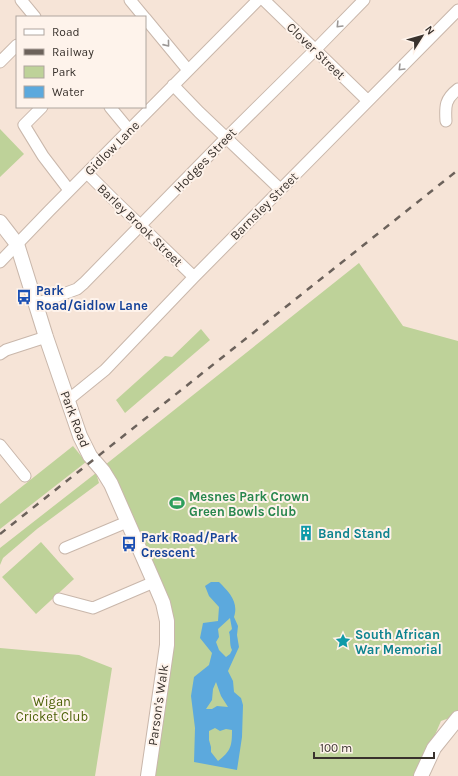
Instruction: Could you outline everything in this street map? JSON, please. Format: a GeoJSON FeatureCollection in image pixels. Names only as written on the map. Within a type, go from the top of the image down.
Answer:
{"type":"FeatureCollection","features":[{"type":"Feature","properties":{"kind":"main road","name":"Park Road"},"geometry":{"type":"LineString","coordinates":[[0,222],[17,244],[46,337],[85,447],[90,456],[108,478],[154,582],[165,611],[168,634]]}},
{"type":"Feature","properties":{"kind":"main road","name":"Parson's Walk"},"geometry":{"type":"LineString","coordinates":[[148,776],[168,634]]}},
{"type":"Feature","properties":{"kind":"main road"},"geometry":{"type":"LineString","coordinates":[[421,776],[434,748],[458,718]]}},
{"type":"Feature","properties":{"kind":"street"},"geometry":{"type":"LineString","coordinates":[[21,0],[34,16]]}},
{"type":"Feature","properties":{"kind":"street"},"geometry":{"type":"LineString","coordinates":[[130,0],[142,16]]}},
{"type":"Feature","properties":{"kind":"street","name":"Gidlow Lane"},"geometry":{"type":"LineString","coordinates":[[0,262],[69,190],[258,0]]}},
{"type":"Feature","properties":{"kind":"street","name":"Clover Street"},"geometry":{"type":"LineString","coordinates":[[264,0],[368,101]]}},
{"type":"Feature","properties":{"kind":"street","name":"Hodges Street"},"geometry":{"type":"LineString","coordinates":[[36,304],[77,289],[364,0]]}},
{"type":"Feature","properties":{"kind":"street","name":"Barnsley Street"},"geometry":{"type":"LineString","coordinates":[[68,400],[105,370],[280,189],[457,12]]}},
{"type":"Feature","properties":{"kind":"street"},"geometry":{"type":"LineString","coordinates":[[146,20],[188,70]]}},
{"type":"Feature","properties":{"kind":"street"},"geometry":{"type":"LineString","coordinates":[[0,62],[16,46]]}},
{"type":"Feature","properties":{"kind":"street"},"geometry":{"type":"LineString","coordinates":[[173,85],[280,189]]}},
{"type":"Feature","properties":{"kind":"street"},"geometry":{"type":"LineString","coordinates":[[446,121],[445,107],[449,97],[458,89]]}},
{"type":"Feature","properties":{"kind":"street"},"geometry":{"type":"LineString","coordinates":[[41,108],[24,125],[43,156],[69,190]]}},
{"type":"Feature","properties":{"kind":"street"},"geometry":{"type":"LineString","coordinates":[[111,108],[129,130]]}},
{"type":"Feature","properties":{"kind":"street","name":"Barley Brook Street"},"geometry":{"type":"LineString","coordinates":[[87,172],[194,277]]}},
{"type":"Feature","properties":{"kind":"street"},"geometry":{"type":"LineString","coordinates":[[0,354],[6,350],[46,337]]}},
{"type":"Feature","properties":{"kind":"street"},"geometry":{"type":"LineString","coordinates":[[0,445],[25,476]]}},
{"type":"Feature","properties":{"kind":"street"},"geometry":{"type":"LineString","coordinates":[[65,548],[127,522]]}},
{"type":"Feature","properties":{"kind":"street"},"geometry":{"type":"LineString","coordinates":[[59,600],[93,608],[154,582]]}},
{"type":"Feature","properties":{"kind":"green space"},"geometry":{"type":"Polygon","coordinates":[[[0,129],[24,154],[0,177],[0,129]]]}},
{"type":"Feature","properties":{"kind":"green space"},"geometry":{"type":"Polygon","coordinates":[[[359,263],[403,326],[458,341],[458,715],[441,721],[417,776],[155,776],[172,625],[105,465],[359,263]]]}},
{"type":"Feature","properties":{"kind":"green space"},"geometry":{"type":"Polygon","coordinates":[[[201,329],[210,340],[125,413],[116,400],[165,356],[172,357],[201,329]]]}},
{"type":"Feature","properties":{"kind":"green space"},"geometry":{"type":"Polygon","coordinates":[[[73,446],[86,462],[0,529],[0,504],[73,446]]]}},
{"type":"Feature","properties":{"kind":"green space"},"geometry":{"type":"Polygon","coordinates":[[[96,473],[99,483],[37,529],[3,558],[0,565],[0,548],[96,473]]]}},
{"type":"Feature","properties":{"kind":"green space"},"geometry":{"type":"Polygon","coordinates":[[[41,542],[74,579],[36,614],[2,577],[41,542]]]}},
{"type":"Feature","properties":{"kind":"green space","name":"Wigan Cricket Club"},"geometry":{"type":"Polygon","coordinates":[[[0,648],[79,655],[112,668],[95,776],[0,776],[0,648]]]}},
{"type":"Feature","properties":{"kind":"water"},"geometry":{"type":"Polygon","coordinates":[[[211,582],[219,582],[232,598],[235,607],[234,617],[238,626],[237,635],[239,647],[228,671],[233,681],[234,692],[241,698],[243,705],[242,737],[237,770],[194,762],[195,728],[191,696],[194,677],[209,665],[212,653],[200,638],[203,623],[218,621],[219,607],[209,596],[205,586],[211,582]],[[230,618],[218,629],[219,637],[216,642],[219,650],[226,657],[232,650],[229,632],[232,629],[230,618]],[[216,682],[213,689],[212,700],[206,709],[212,709],[217,706],[228,707],[221,696],[216,682]],[[215,728],[209,731],[211,752],[218,761],[230,748],[232,730],[226,729],[220,731],[215,728]]]}},
{"type":"Feature","properties":{"kind":"railway"},"geometry":{"type":"LineString","coordinates":[[0,534],[458,170]]}},
{"type":"Feature","properties":{"kind":"place","name":"Park Road/Gidlow Lane"},"geometry":{"type":"Point","coordinates":[24,297]}},
{"type":"Feature","properties":{"kind":"place","name":"Mesnes Park Crown Green Bowls Club"},"geometry":{"type":"Point","coordinates":[177,503]}},
{"type":"Feature","properties":{"kind":"place","name":"Band Stand"},"geometry":{"type":"Point","coordinates":[306,533]}},
{"type":"Feature","properties":{"kind":"place","name":"Park Road/Park Crescent"},"geometry":{"type":"Point","coordinates":[129,544]}},
{"type":"Feature","properties":{"kind":"place","name":"South African War Memorial"},"geometry":{"type":"Point","coordinates":[343,641]}}]}
